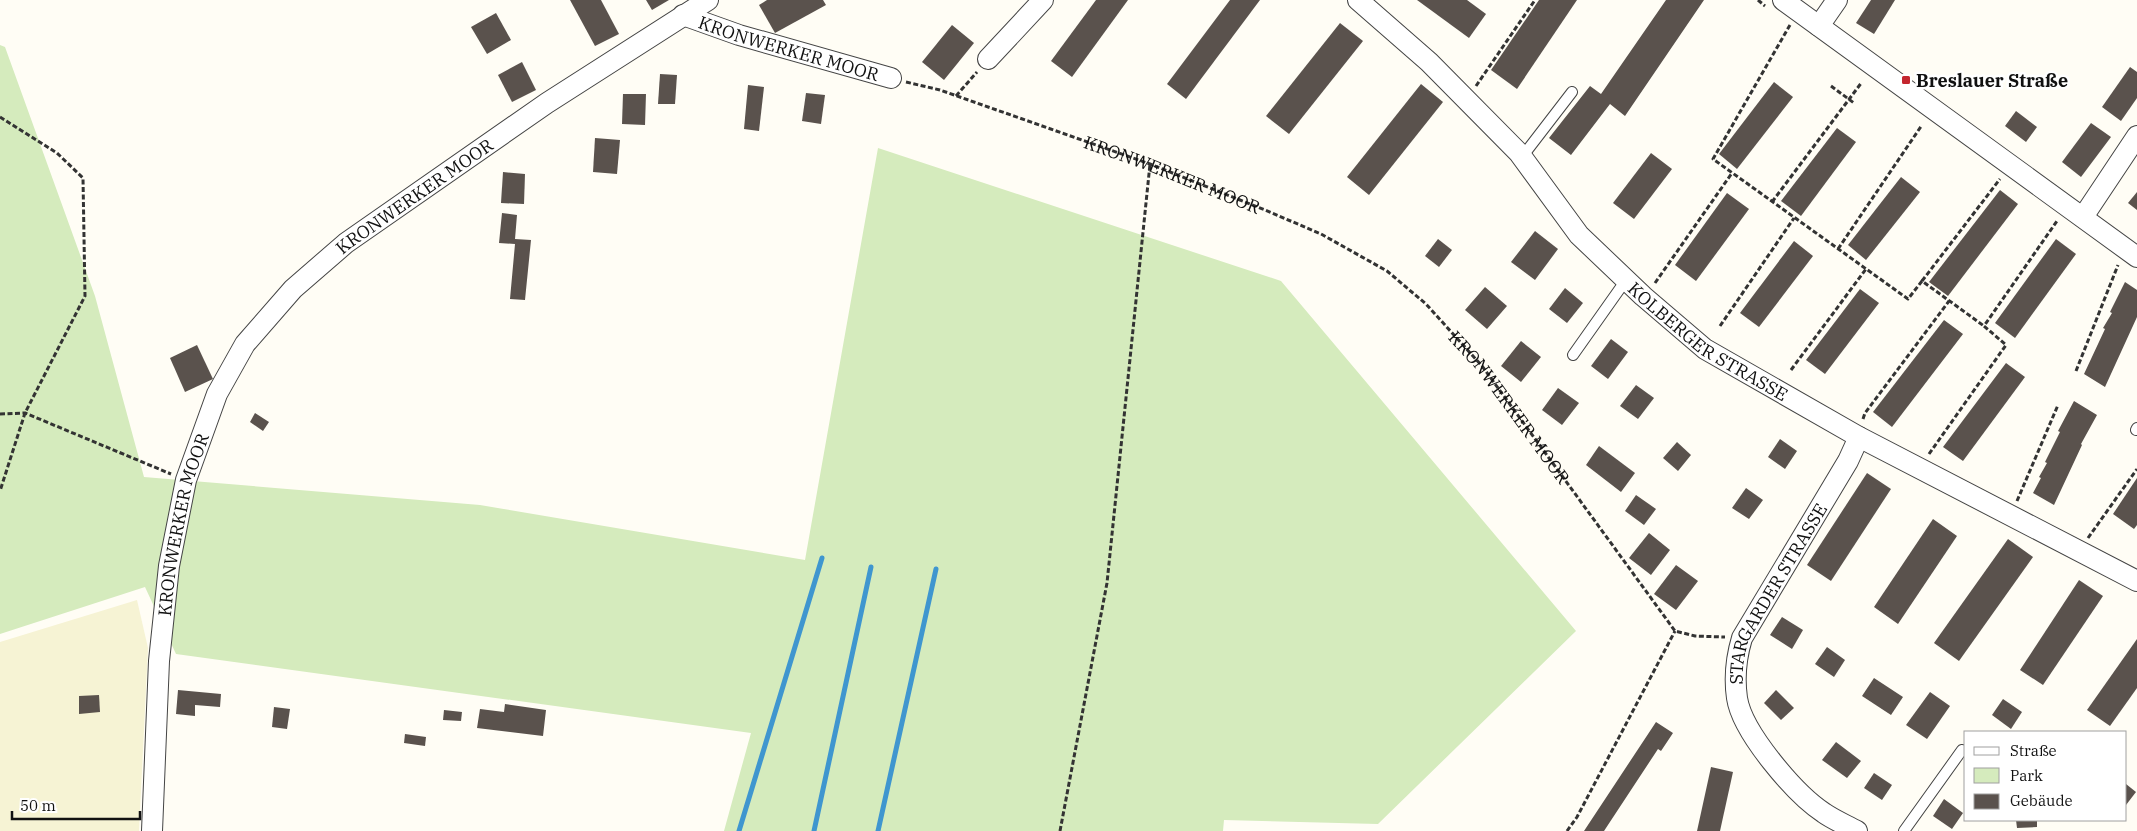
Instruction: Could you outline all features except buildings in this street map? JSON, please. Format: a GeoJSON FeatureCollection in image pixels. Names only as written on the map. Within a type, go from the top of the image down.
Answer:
{"type":"FeatureCollection","features":[{"type":"Feature","properties":{"kind":"street"},"geometry":{"type":"LineString","coordinates":[[683,15],[708,0]]}},
{"type":"Feature","properties":{"kind":"street"},"geometry":{"type":"LineString","coordinates":[[988,59],[1043,0]]}},
{"type":"Feature","properties":{"kind":"street","name":"KOLBERGER STRASSE"},"geometry":{"type":"LineString","coordinates":[[1358,0],[1429,62],[1522,157],[1579,235],[1643,296],[1705,349],[1859,438],[2137,581]]}},
{"type":"Feature","properties":{"kind":"street"},"geometry":{"type":"LineString","coordinates":[[1783,0],[2133,254]]}},
{"type":"Feature","properties":{"kind":"street"},"geometry":{"type":"LineString","coordinates":[[1819,26],[1837,0]]}},
{"type":"Feature","properties":{"kind":"street","name":"KRONWERKER MOOR"},"geometry":{"type":"LineString","coordinates":[[152,831],[159,662],[168,575],[186,480],[217,394],[245,344],[293,289],[346,243],[547,103],[683,15],[739,35],[891,78]]}},
{"type":"Feature","properties":{"kind":"street"},"geometry":{"type":"LineString","coordinates":[[2083,217],[2137,136]]}},
{"type":"Feature","properties":{"kind":"street","name":"STARGARDER STRASSE"},"geometry":{"type":"LineString","coordinates":[[1858,831],[1823,812],[1792,783],[1756,741],[1738,700],[1735,663],[1742,638],[1848,461],[1859,438]]}},
{"type":"Feature","properties":{"kind":"lane"},"geometry":{"type":"LineString","coordinates":[[1522,157],[1572,92]]}},
{"type":"Feature","properties":{"kind":"lane"},"geometry":{"type":"LineString","coordinates":[[1573,355],[1626,280]]}},
{"type":"Feature","properties":{"kind":"lane"},"geometry":{"type":"LineString","coordinates":[[1904,831],[1962,750]]}},
{"type":"Feature","properties":{"kind":"path"},"geometry":{"type":"LineString","coordinates":[[1466,99],[1535,0]]}},
{"type":"Feature","properties":{"kind":"path"},"geometry":{"type":"LineString","coordinates":[[1791,24],[1713,159],[1908,300],[2000,178]]}},
{"type":"Feature","properties":{"kind":"path"},"geometry":{"type":"LineString","coordinates":[[955,96],[988,59]]}},
{"type":"Feature","properties":{"kind":"path","name":"KRONWERKER MOOR"},"geometry":{"type":"LineString","coordinates":[[891,78],[955,96],[1150,164],[1321,234],[1387,271],[1426,304],[1482,366],[1675,631]]}},
{"type":"Feature","properties":{"kind":"path"},"geometry":{"type":"LineString","coordinates":[[1772,202],[1862,82]]}},
{"type":"Feature","properties":{"kind":"path"},"geometry":{"type":"LineString","coordinates":[[1831,86],[1854,103]]}},
{"type":"Feature","properties":{"kind":"path"},"geometry":{"type":"LineString","coordinates":[[0,117],[57,153],[84,178],[85,296],[25,412],[0,491]]}},
{"type":"Feature","properties":{"kind":"path"},"geometry":{"type":"LineString","coordinates":[[1838,250],[1922,125]]}},
{"type":"Feature","properties":{"kind":"path"},"geometry":{"type":"LineString","coordinates":[[1060,831],[1107,582],[1150,164]]}},
{"type":"Feature","properties":{"kind":"path"},"geometry":{"type":"LineString","coordinates":[[1643,296],[1662,275],[1732,173]]}},
{"type":"Feature","properties":{"kind":"path"},"geometry":{"type":"LineString","coordinates":[[1720,326],[1794,218]]}},
{"type":"Feature","properties":{"kind":"path"},"geometry":{"type":"LineString","coordinates":[[1984,326],[2058,220]]}},
{"type":"Feature","properties":{"kind":"path"},"geometry":{"type":"LineString","coordinates":[[2076,371],[2118,264],[2133,254]]}},
{"type":"Feature","properties":{"kind":"path"},"geometry":{"type":"LineString","coordinates":[[1791,370],[1866,269]]}},
{"type":"Feature","properties":{"kind":"path"},"geometry":{"type":"LineString","coordinates":[[1920,468],[2006,345],[1984,326],[1922,281]]}},
{"type":"Feature","properties":{"kind":"path"},"geometry":{"type":"LineString","coordinates":[[1859,438],[1865,413],[1949,301]]}},
{"type":"Feature","properties":{"kind":"path"},"geometry":{"type":"LineString","coordinates":[[2011,515],[2058,405]]}},
{"type":"Feature","properties":{"kind":"path"},"geometry":{"type":"LineString","coordinates":[[0,414],[25,412],[186,480]]}},
{"type":"Feature","properties":{"kind":"path"},"geometry":{"type":"LineString","coordinates":[[2078,551],[2137,469]]}},
{"type":"Feature","properties":{"kind":"path"},"geometry":{"type":"LineString","coordinates":[[1567,831],[1577,817],[1675,631],[1695,636],[1742,638]]}},
{"type":"Feature","properties":{"kind":"shaded area"},"geometry":{"type":"Polygon","coordinates":[[[137,600],[148,648],[139,831],[0,831],[0,642],[137,600]]]}},
{"type":"Feature","properties":{"kind":"green space"},"geometry":{"type":"Polygon","coordinates":[[[0,45],[5,47],[95,296],[144,477],[480,505],[805,560],[878,148],[1281,281],[1576,631],[1378,824],[1224,820],[1223,831],[724,831],[751,733],[176,654],[145,587],[0,634],[0,45]]]}},
{"type":"Feature","properties":{"kind":"waterway"},"geometry":{"type":"LineString","coordinates":[[739,831],[822,558]]}},
{"type":"Feature","properties":{"kind":"waterway"},"geometry":{"type":"LineString","coordinates":[[814,831],[871,567]]}},
{"type":"Feature","properties":{"kind":"waterway"},"geometry":{"type":"LineString","coordinates":[[878,831],[936,569]]}},
{"type":"Feature","properties":{"kind":"place","name":"Breslauer Straße"},"geometry":{"type":"Point","coordinates":[1906,80]}}]}
